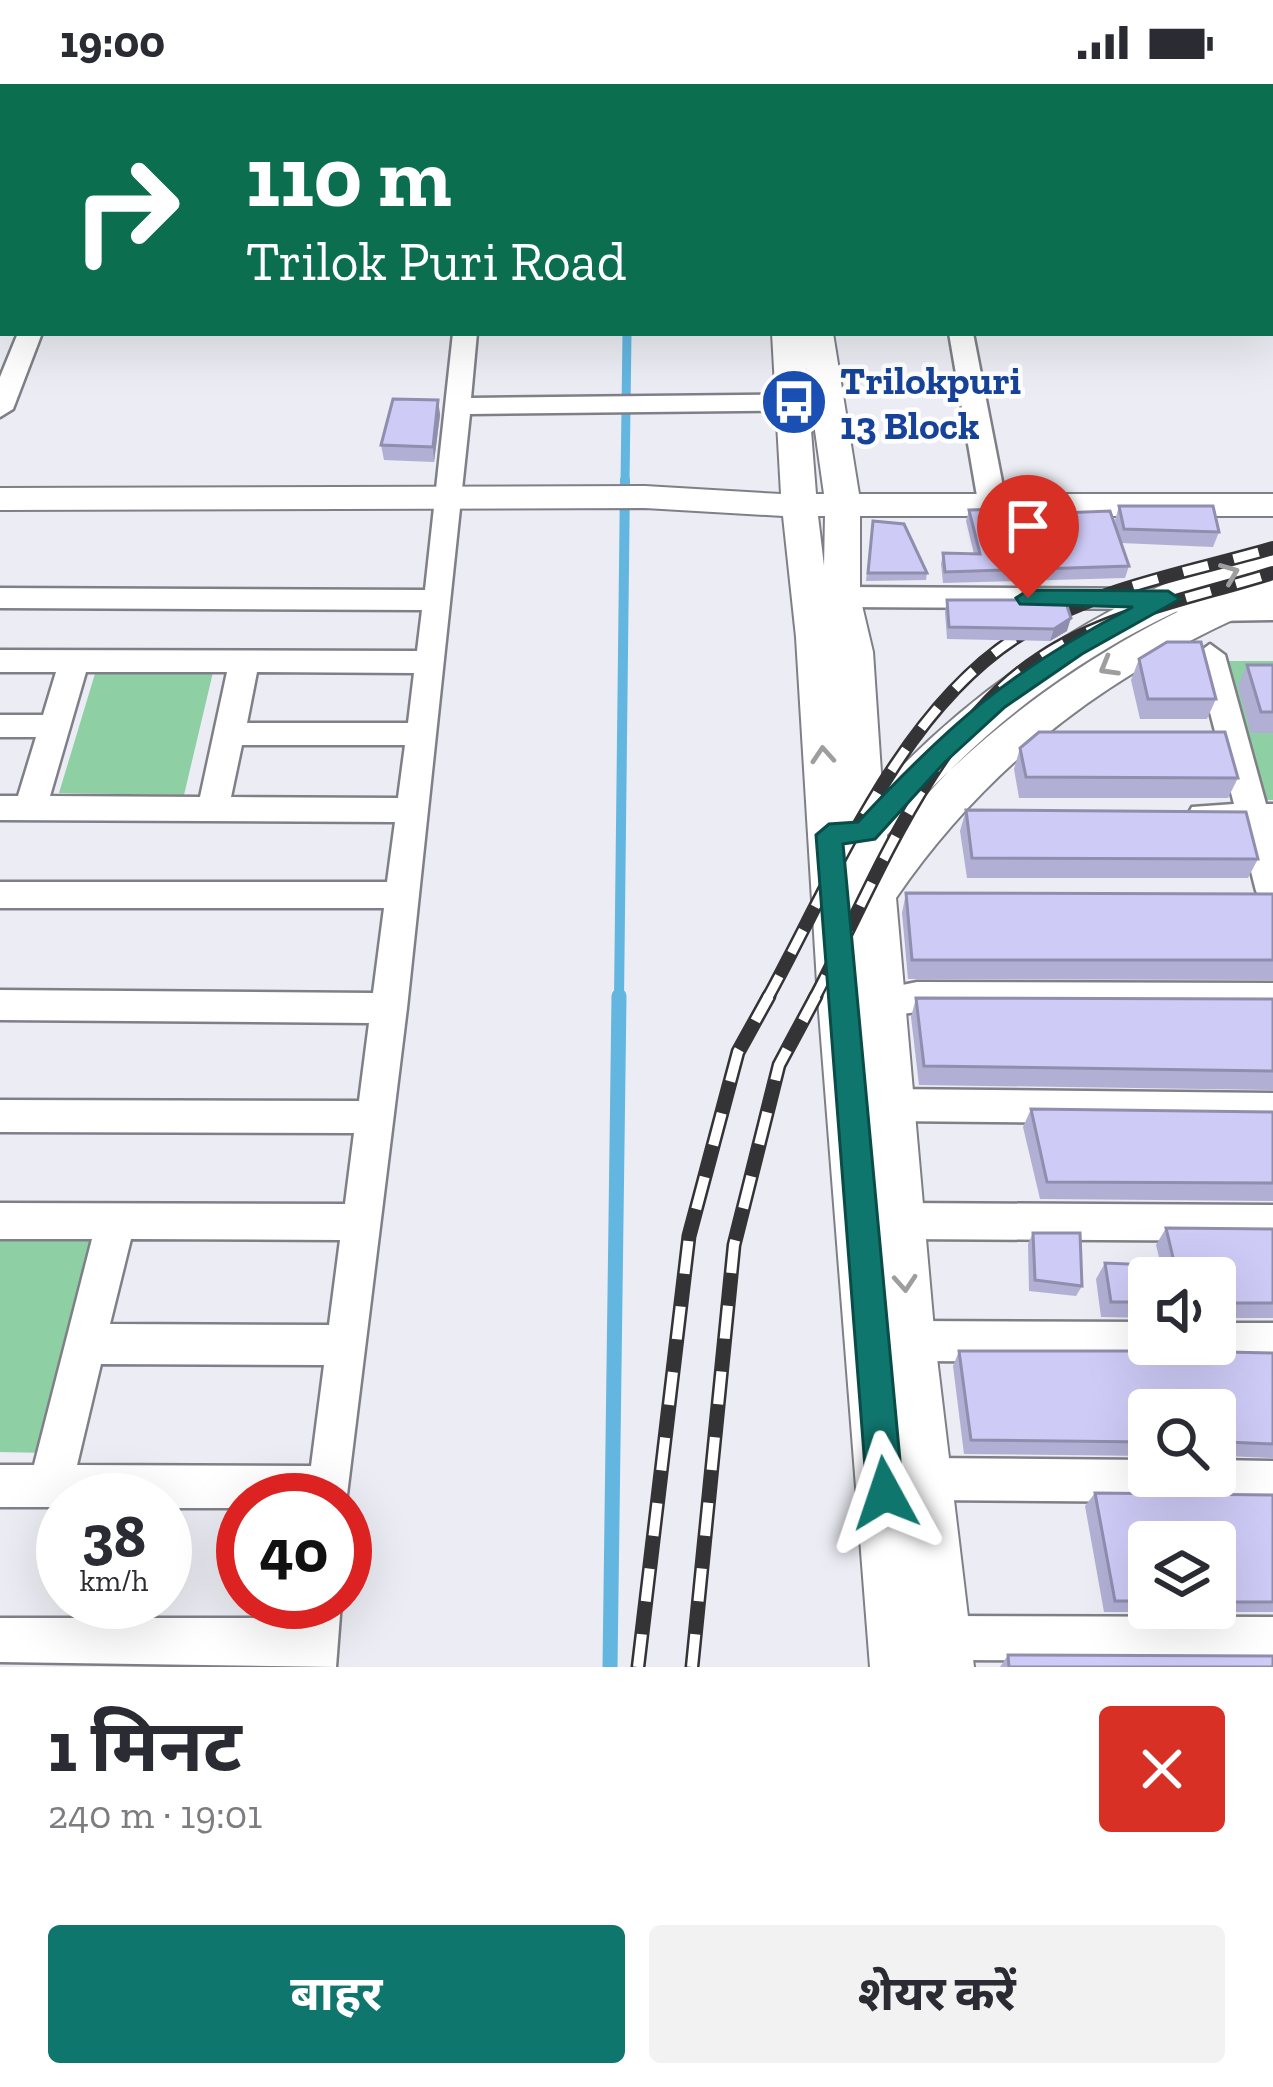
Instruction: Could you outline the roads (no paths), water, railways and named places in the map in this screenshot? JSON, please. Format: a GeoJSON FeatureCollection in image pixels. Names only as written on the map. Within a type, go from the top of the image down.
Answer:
{"type":"FeatureCollection","features":[{"type":"Feature","properties":{"kind":"street"},"geometry":{"type":"LineString","coordinates":[[0,409],[29,336]]}},
{"type":"Feature","properties":{"kind":"street"},"geometry":{"type":"LineString","coordinates":[[331,1473],[438,600],[465,336]]}},
{"type":"Feature","properties":{"kind":"street"},"geometry":{"type":"LineString","coordinates":[[789,336],[810,402],[821,504],[854,652],[899,1667]]}},
{"type":"Feature","properties":{"kind":"street"},"geometry":{"type":"LineString","coordinates":[[810,402],[817,336]]}},
{"type":"Feature","properties":{"kind":"street"},"geometry":{"type":"LineString","coordinates":[[962,336],[992,502]]}},
{"type":"Feature","properties":{"kind":"street"},"geometry":{"type":"LineString","coordinates":[[456,406],[810,402]]}},
{"type":"Feature","properties":{"kind":"street"},"geometry":{"type":"LineString","coordinates":[[0,499],[645,497],[821,504],[1273,505]]}},
{"type":"Feature","properties":{"kind":"street"},"geometry":{"type":"LineString","coordinates":[[821,504],[815,637],[859,826],[898,895]]}},
{"type":"Feature","properties":{"kind":"street"},"geometry":{"type":"LineString","coordinates":[[859,826],[965,726],[1024,680],[1168,599],[1273,557]]}},
{"type":"Feature","properties":{"kind":"street"},"geometry":{"type":"LineString","coordinates":[[1273,588],[1211,611],[1074,686],[1010,736],[927,824],[898,895],[880,1001],[909,1341],[944,1652],[1273,1639]]}},
{"type":"Feature","properties":{"kind":"street"},"geometry":{"type":"LineString","coordinates":[[842,597],[1168,599],[1211,611],[1273,610]]}},
{"type":"Feature","properties":{"kind":"street"},"geometry":{"type":"LineString","coordinates":[[0,598],[438,600]]}},
{"type":"Feature","properties":{"kind":"street"},"geometry":{"type":"LineString","coordinates":[[1210,655],[1263,816],[1265,895]]}},
{"type":"Feature","properties":{"kind":"street"},"geometry":{"type":"LineString","coordinates":[[0,661],[428,662]]}},
{"type":"Feature","properties":{"kind":"street"},"geometry":{"type":"LineString","coordinates":[[74,661],[54,726],[15,808],[409,810]]}},
{"type":"Feature","properties":{"kind":"street"},"geometry":{"type":"LineString","coordinates":[[213,809],[244,662]]}},
{"type":"Feature","properties":{"kind":"street"},"geometry":{"type":"LineString","coordinates":[[0,726],[54,726]]}},
{"type":"Feature","properties":{"kind":"street"},"geometry":{"type":"LineString","coordinates":[[230,734],[419,734]]}},
{"type":"Feature","properties":{"kind":"street"},"geometry":{"type":"LineString","coordinates":[[1010,736],[1054,736]]}},
{"type":"Feature","properties":{"kind":"street"},"geometry":{"type":"LineString","coordinates":[[1189,736],[1233,736]]}},
{"type":"Feature","properties":{"kind":"street"},"geometry":{"type":"LineString","coordinates":[[859,826],[927,824],[982,814]]}},
{"type":"Feature","properties":{"kind":"street"},"geometry":{"type":"LineString","coordinates":[[1162,815],[1263,816]]}},
{"type":"Feature","properties":{"kind":"street"},"geometry":{"type":"LineString","coordinates":[[0,895],[399,895]]}},
{"type":"Feature","properties":{"kind":"street"},"geometry":{"type":"LineString","coordinates":[[880,1001],[917,997],[1273,998]]}},
{"type":"Feature","properties":{"kind":"street"},"geometry":{"type":"LineString","coordinates":[[0,1005],[389,1008]]}},
{"type":"Feature","properties":{"kind":"street"},"geometry":{"type":"LineString","coordinates":[[888,1105],[1273,1109]]}},
{"type":"Feature","properties":{"kind":"street"},"geometry":{"type":"LineString","coordinates":[[0,1116],[374,1118]]}},
{"type":"Feature","properties":{"kind":"street"},"geometry":{"type":"LineString","coordinates":[[0,1221],[361,1222]]}},
{"type":"Feature","properties":{"kind":"street"},"geometry":{"type":"LineString","coordinates":[[54,1473],[116,1221]]}},
{"type":"Feature","properties":{"kind":"street"},"geometry":{"type":"LineString","coordinates":[[902,1221],[1273,1223]]}},
{"type":"Feature","properties":{"kind":"street"},"geometry":{"type":"LineString","coordinates":[[909,1341],[1128,1342]]}},
{"type":"Feature","properties":{"kind":"street"},"geometry":{"type":"LineString","coordinates":[[1236,1343],[1273,1343]]}},
{"type":"Feature","properties":{"kind":"street"},"geometry":{"type":"LineString","coordinates":[[86,1344],[347,1345]]}},
{"type":"Feature","properties":{"kind":"street"},"geometry":{"type":"LineString","coordinates":[[926,1479],[1273,1482]]}},
{"type":"Feature","properties":{"kind":"street"},"geometry":{"type":"LineString","coordinates":[[0,1486],[36,1487]]}},
{"type":"Feature","properties":{"kind":"street"},"geometry":{"type":"LineString","coordinates":[[0,1640],[316,1637]]}},
{"type":"Feature","properties":{"kind":"waterway"},"geometry":{"type":"LineString","coordinates":[[625,483],[627,336]]}},
{"type":"Feature","properties":{"kind":"waterway"},"geometry":{"type":"LineString","coordinates":[[619,999],[625,480]]}},
{"type":"Feature","properties":{"kind":"waterway"},"geometry":{"type":"LineString","coordinates":[[610,1667],[619,996]]}},
{"type":"Feature","properties":{"kind":"railway"},"geometry":{"type":"LineString","coordinates":[[767,999],[871,803],[935,711],[973,672],[1014,639],[1074,607],[1273,548]]}},
{"type":"Feature","properties":{"kind":"railway"},"geometry":{"type":"LineString","coordinates":[[814,999],[909,813],[967,725],[1002,688],[1040,658],[1094,629],[1273,573]]}},
{"type":"Feature","properties":{"kind":"railway"},"geometry":{"type":"LineString","coordinates":[[638,1667],[689,1236],[738,1052],[769,996]]}},
{"type":"Feature","properties":{"kind":"railway"},"geometry":{"type":"LineString","coordinates":[[692,1667],[734,1245],[779,1065],[816,996]]}},
{"type":"Feature","properties":{"kind":"place","name":"Trilokpuri 13 Block"},"geometry":{"type":"Point","coordinates":[794,402]}}]}
